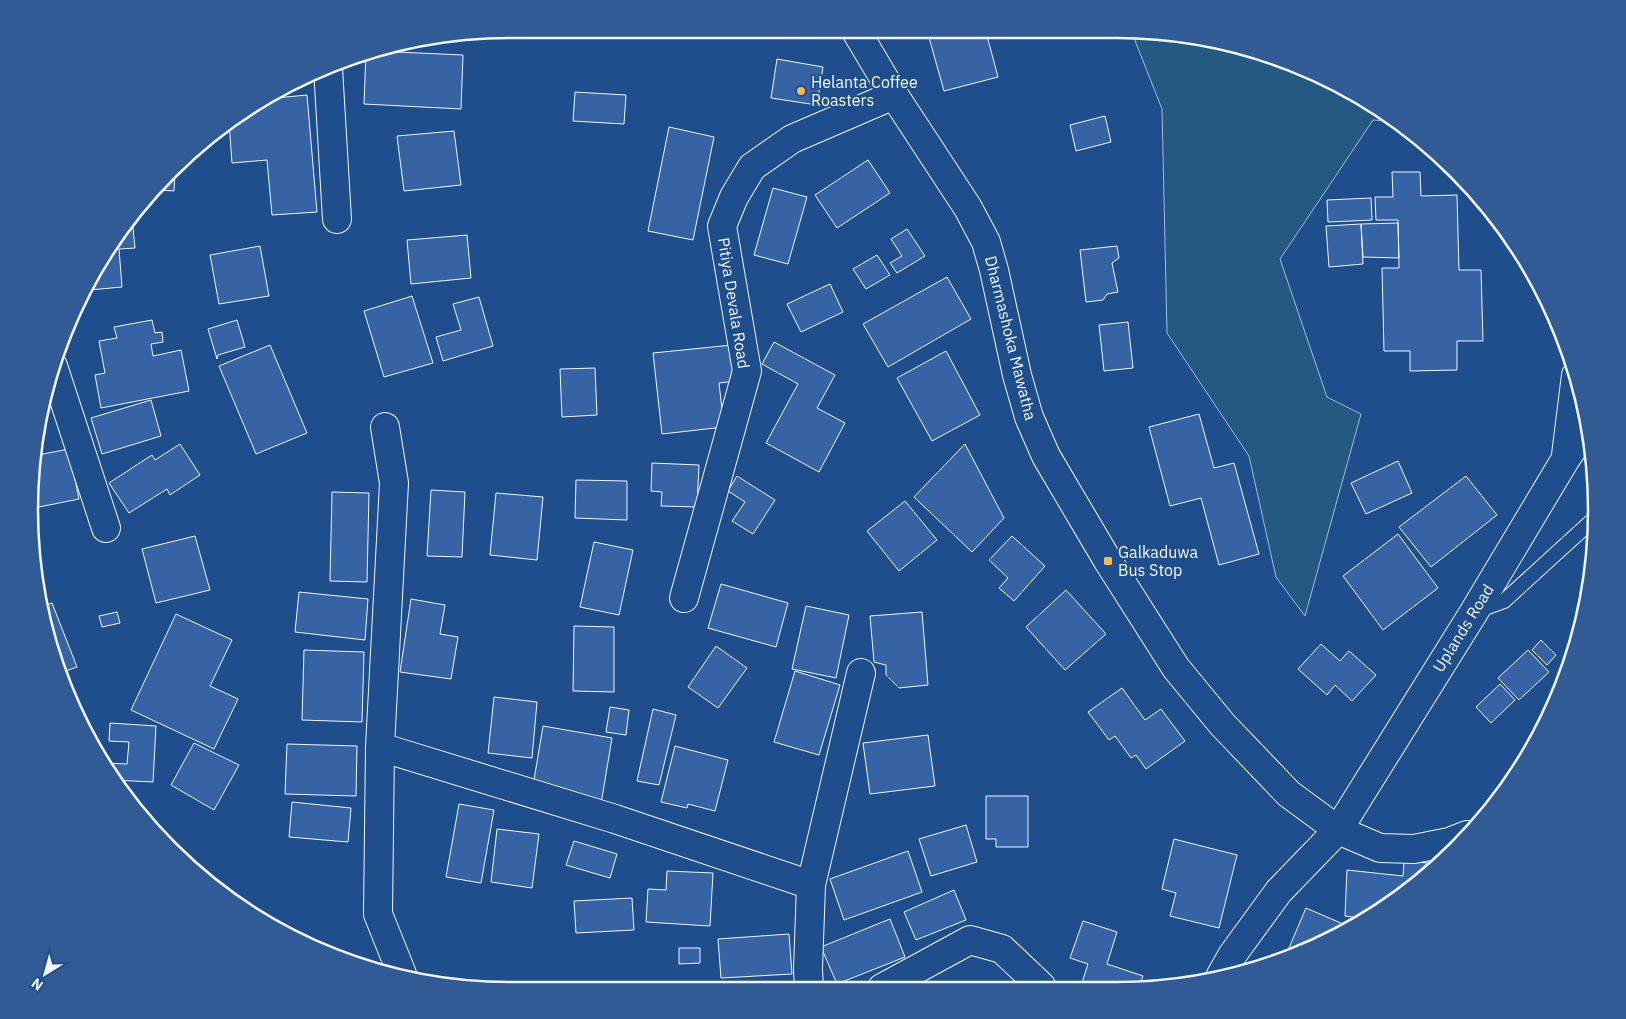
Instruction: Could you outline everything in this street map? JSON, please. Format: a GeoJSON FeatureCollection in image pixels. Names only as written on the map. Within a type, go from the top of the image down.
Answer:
{"type":"FeatureCollection","features":[{"type":"Feature","properties":{"kind":"street","name":"Dharmashoka Mawatha"},"geometry":{"type":"LineString","coordinates":[[860,38],[894,95],[968,208],[986,242],[1018,375],[1030,417],[1046,456],[1108,560],[1176,668],[1222,724],[1289,794],[1338,830],[1380,848],[1414,849],[1452,841]]}},
{"type":"Feature","properties":{"kind":"street"},"geometry":{"type":"LineString","coordinates":[[328,73],[337,219]]}},
{"type":"Feature","properties":{"kind":"street","name":"Pitiya Devala Road"},"geometry":{"type":"LineString","coordinates":[[684,598],[747,370],[722,226],[734,197],[752,166],[792,138],[894,95]]}},
{"type":"Feature","properties":{"kind":"street"},"geometry":{"type":"LineString","coordinates":[[55,385],[106,528]]}},
{"type":"Feature","properties":{"kind":"street"},"geometry":{"type":"LineString","coordinates":[[1565,460],[1574,394]]}},
{"type":"Feature","properties":{"kind":"street"},"geometry":{"type":"LineString","coordinates":[[385,427],[394,483],[380,747],[378,914],[400,968]]}},
{"type":"Feature","properties":{"kind":"street","name":"Uplands Road"},"geometry":{"type":"LineString","coordinates":[[1225,968],[1279,892],[1338,830],[1582,435]]}},
{"type":"Feature","properties":{"kind":"street"},"geometry":{"type":"LineString","coordinates":[[809,982],[812,885],[861,673]]}},
{"type":"Feature","properties":{"kind":"street"},"geometry":{"type":"LineString","coordinates":[[380,747],[615,819],[812,885]]}},
{"type":"Feature","properties":{"kind":"street"},"geometry":{"type":"LineString","coordinates":[[893,982],[970,940],[1002,949],[1037,982]]}},
{"type":"Feature","properties":{"kind":"lane"},"geometry":{"type":"LineString","coordinates":[[1474,612],[1504,601],[1587,526]]}},
{"type":"Feature","properties":{"kind":"shaded area"},"geometry":{"type":"Polygon","coordinates":[[[1134,39],[1178,42],[1209,47],[1268,63],[1297,73],[1325,86],[1384,121],[1373,120],[1280,259],[1327,397],[1361,414],[1305,616],[1276,577],[1249,456],[1167,333],[1162,109],[1134,39]]]}},
{"type":"Feature","properties":{"kind":"building"},"geometry":{"type":"Polygon","coordinates":[[[929,38],[988,38],[998,77],[944,91],[929,38]]]}},
{"type":"Feature","properties":{"kind":"building"},"geometry":{"type":"Polygon","coordinates":[[[396,52],[463,55],[461,109],[364,104],[366,61],[396,52]]]}},
{"type":"Feature","properties":{"kind":"building"},"geometry":{"type":"Polygon","coordinates":[[[777,59],[823,67],[817,105],[771,98],[777,59]]]}},
{"type":"Feature","properties":{"kind":"building"},"geometry":{"type":"Polygon","coordinates":[[[575,92],[626,95],[624,124],[573,121],[575,92]]]}},
{"type":"Feature","properties":{"kind":"building"},"geometry":{"type":"Polygon","coordinates":[[[307,95],[317,212],[272,215],[267,160],[232,163],[230,130],[279,98],[307,95]]]}},
{"type":"Feature","properties":{"kind":"building"},"geometry":{"type":"Polygon","coordinates":[[[1105,116],[1111,142],[1076,151],[1070,125],[1105,116]]]}},
{"type":"Feature","properties":{"kind":"building"},"geometry":{"type":"Polygon","coordinates":[[[669,127],[714,137],[693,240],[648,231],[669,127]]]}},
{"type":"Feature","properties":{"kind":"building"},"geometry":{"type":"Polygon","coordinates":[[[454,131],[461,185],[404,191],[397,136],[454,131]]]}},
{"type":"Feature","properties":{"kind":"building"},"geometry":{"type":"Polygon","coordinates":[[[868,160],[890,193],[837,228],[815,195],[868,160]]]}},
{"type":"Feature","properties":{"kind":"building"},"geometry":{"type":"Polygon","coordinates":[[[1392,172],[1420,172],[1421,196],[1457,195],[1459,270],[1481,270],[1483,341],[1457,341],[1457,370],[1410,371],[1410,351],[1384,351],[1382,268],[1399,268],[1398,220],[1376,220],[1375,197],[1393,197],[1392,172]]]}},
{"type":"Feature","properties":{"kind":"building"},"geometry":{"type":"Polygon","coordinates":[[[175,177],[174,191],[162,190],[175,177]]]}},
{"type":"Feature","properties":{"kind":"building"},"geometry":{"type":"Polygon","coordinates":[[[773,188],[807,197],[788,264],[754,255],[773,188]]]}},
{"type":"Feature","properties":{"kind":"building"},"geometry":{"type":"Polygon","coordinates":[[[1371,198],[1372,220],[1328,222],[1327,200],[1371,198]]]}},
{"type":"Feature","properties":{"kind":"building"},"geometry":{"type":"Polygon","coordinates":[[[1398,223],[1399,258],[1363,257],[1361,224],[1398,223]]]}},
{"type":"Feature","properties":{"kind":"building"},"geometry":{"type":"Polygon","coordinates":[[[1361,224],[1363,264],[1329,267],[1326,226],[1361,224]]]}},
{"type":"Feature","properties":{"kind":"building"},"geometry":{"type":"Polygon","coordinates":[[[133,225],[135,248],[119,249],[122,287],[92,290],[117,247],[133,225]]]}},
{"type":"Feature","properties":{"kind":"building"},"geometry":{"type":"Polygon","coordinates":[[[907,229],[925,256],[897,273],[890,263],[902,256],[891,239],[907,229]]]}},
{"type":"Feature","properties":{"kind":"building"},"geometry":{"type":"Polygon","coordinates":[[[467,235],[471,278],[411,284],[407,240],[467,235]]]}},
{"type":"Feature","properties":{"kind":"building"},"geometry":{"type":"Polygon","coordinates":[[[260,246],[269,296],[219,304],[210,255],[260,246]]]}},
{"type":"Feature","properties":{"kind":"building"},"geometry":{"type":"Polygon","coordinates":[[[1117,246],[1119,258],[1112,263],[1118,292],[1107,294],[1103,300],[1086,302],[1080,250],[1117,246]]]}},
{"type":"Feature","properties":{"kind":"building"},"geometry":{"type":"Polygon","coordinates":[[[877,255],[890,275],[866,289],[853,269],[877,255]]]}},
{"type":"Feature","properties":{"kind":"building"},"geometry":{"type":"Polygon","coordinates":[[[947,277],[971,319],[888,367],[863,324],[947,277]]]}},
{"type":"Feature","properties":{"kind":"building"},"geometry":{"type":"Polygon","coordinates":[[[830,284],[843,312],[801,332],[787,304],[830,284]]]}},
{"type":"Feature","properties":{"kind":"building"},"geometry":{"type":"Polygon","coordinates":[[[412,296],[433,363],[384,377],[364,311],[412,296]]]}},
{"type":"Feature","properties":{"kind":"building"},"geometry":{"type":"Polygon","coordinates":[[[479,297],[493,346],[443,361],[436,337],[461,330],[453,304],[479,297]]]}},
{"type":"Feature","properties":{"kind":"building"},"geometry":{"type":"Polygon","coordinates":[[[152,320],[155,333],[162,332],[163,342],[151,344],[153,356],[181,350],[189,391],[101,408],[95,375],[105,373],[99,341],[117,338],[114,327],[152,320]]]}},
{"type":"Feature","properties":{"kind":"building"},"geometry":{"type":"Polygon","coordinates":[[[237,320],[245,347],[218,355],[217,359],[208,329],[237,320]]]}},
{"type":"Feature","properties":{"kind":"building"},"geometry":{"type":"Polygon","coordinates":[[[1128,322],[1133,368],[1104,371],[1099,325],[1128,322]]]}},
{"type":"Feature","properties":{"kind":"building"},"geometry":{"type":"Polygon","coordinates":[[[774,342],[835,375],[817,408],[845,423],[819,472],[766,443],[798,384],[762,364],[774,342]]]}},
{"type":"Feature","properties":{"kind":"building"},"geometry":{"type":"Polygon","coordinates":[[[270,345],[307,433],[256,454],[219,366],[270,345]]]}},
{"type":"Feature","properties":{"kind":"building"},"geometry":{"type":"Polygon","coordinates":[[[732,345],[737,381],[719,383],[724,427],[662,434],[653,353],[732,345]]]}},
{"type":"Feature","properties":{"kind":"building"},"geometry":{"type":"Polygon","coordinates":[[[946,351],[980,415],[932,441],[897,378],[946,351]]]}},
{"type":"Feature","properties":{"kind":"building"},"geometry":{"type":"Polygon","coordinates":[[[595,368],[597,415],[562,417],[560,369],[595,368]]]}},
{"type":"Feature","properties":{"kind":"building"},"geometry":{"type":"Polygon","coordinates":[[[151,400],[161,436],[102,454],[91,418],[151,400]]]}},
{"type":"Feature","properties":{"kind":"building"},"geometry":{"type":"Polygon","coordinates":[[[1199,414],[1214,468],[1234,463],[1259,554],[1219,565],[1201,498],[1170,506],[1149,427],[1199,414]]]}},
{"type":"Feature","properties":{"kind":"building"},"geometry":{"type":"Polygon","coordinates":[[[180,444],[200,475],[170,495],[167,489],[129,513],[109,483],[152,455],[155,460],[180,444]]]}},
{"type":"Feature","properties":{"kind":"building"},"geometry":{"type":"Polygon","coordinates":[[[965,444],[1004,518],[972,552],[914,497],[965,444]]]}},
{"type":"Feature","properties":{"kind":"building"},"geometry":{"type":"Polygon","coordinates":[[[69,449],[79,499],[38,507],[41,454],[69,449]]]}},
{"type":"Feature","properties":{"kind":"building"},"geometry":{"type":"Polygon","coordinates":[[[1398,461],[1412,493],[1366,514],[1351,483],[1398,461]]]}},
{"type":"Feature","properties":{"kind":"building"},"geometry":{"type":"Polygon","coordinates":[[[652,463],[699,465],[697,507],[661,506],[662,492],[651,491],[652,463]]]}},
{"type":"Feature","properties":{"kind":"building"},"geometry":{"type":"Polygon","coordinates":[[[737,476],[775,500],[753,534],[732,521],[745,502],[728,491],[737,476]]]}},
{"type":"Feature","properties":{"kind":"building"},"geometry":{"type":"Polygon","coordinates":[[[1466,476],[1497,515],[1431,567],[1399,527],[1466,476]]]}},
{"type":"Feature","properties":{"kind":"building"},"geometry":{"type":"Polygon","coordinates":[[[576,480],[627,481],[627,520],[575,518],[576,480]]]}},
{"type":"Feature","properties":{"kind":"building"},"geometry":{"type":"Polygon","coordinates":[[[431,490],[465,492],[462,557],[427,556],[431,490]]]}},
{"type":"Feature","properties":{"kind":"building"},"geometry":{"type":"Polygon","coordinates":[[[332,492],[369,493],[367,582],[330,581],[332,492]]]}},
{"type":"Feature","properties":{"kind":"building"},"geometry":{"type":"Polygon","coordinates":[[[496,493],[543,497],[537,560],[490,555],[496,493]]]}},
{"type":"Feature","properties":{"kind":"building"},"geometry":{"type":"Polygon","coordinates":[[[905,501],[937,540],[899,571],[867,531],[905,501]]]}},
{"type":"Feature","properties":{"kind":"building"},"geometry":{"type":"Polygon","coordinates":[[[1398,534],[1438,588],[1383,630],[1343,576],[1398,534]]]}},
{"type":"Feature","properties":{"kind":"building"},"geometry":{"type":"Polygon","coordinates":[[[195,536],[210,590],[156,603],[142,549],[195,536]]]}},
{"type":"Feature","properties":{"kind":"building"},"geometry":{"type":"Polygon","coordinates":[[[1012,536],[1045,566],[1014,601],[999,588],[1008,578],[989,560],[1012,536]]]}},
{"type":"Feature","properties":{"kind":"building"},"geometry":{"type":"Polygon","coordinates":[[[594,542],[633,550],[619,615],[580,607],[594,542]]]}},
{"type":"Feature","properties":{"kind":"building"},"geometry":{"type":"Polygon","coordinates":[[[721,584],[788,603],[776,647],[708,628],[721,584]]]}},
{"type":"Feature","properties":{"kind":"building"},"geometry":{"type":"Polygon","coordinates":[[[1066,590],[1106,634],[1065,670],[1026,627],[1066,590]]]}},
{"type":"Feature","properties":{"kind":"building"},"geometry":{"type":"Polygon","coordinates":[[[299,592],[368,599],[365,640],[295,632],[299,592]]]}},
{"type":"Feature","properties":{"kind":"building"},"geometry":{"type":"Polygon","coordinates":[[[411,599],[445,605],[440,634],[458,637],[451,679],[400,672],[411,599]]]}},
{"type":"Feature","properties":{"kind":"building"},"geometry":{"type":"Polygon","coordinates":[[[52,603],[77,667],[66,671],[48,605],[52,603]]]}},
{"type":"Feature","properties":{"kind":"building"},"geometry":{"type":"Polygon","coordinates":[[[806,606],[849,615],[836,678],[792,669],[806,606]]]}},
{"type":"Feature","properties":{"kind":"building"},"geometry":{"type":"Polygon","coordinates":[[[117,612],[120,623],[102,627],[99,616],[117,612]]]}},
{"type":"Feature","properties":{"kind":"building"},"geometry":{"type":"Polygon","coordinates":[[[922,612],[928,685],[899,688],[886,675],[886,665],[874,662],[870,616],[922,612]]]}},
{"type":"Feature","properties":{"kind":"building"},"geometry":{"type":"Polygon","coordinates":[[[176,614],[232,640],[210,686],[238,699],[214,749],[131,710],[176,614]]]}},
{"type":"Feature","properties":{"kind":"building"},"geometry":{"type":"Polygon","coordinates":[[[574,626],[614,627],[614,692],[573,691],[574,626]]]}},
{"type":"Feature","properties":{"kind":"building"},"geometry":{"type":"Polygon","coordinates":[[[1541,640],[1556,655],[1547,665],[1532,650],[1541,640]]]}},
{"type":"Feature","properties":{"kind":"building"},"geometry":{"type":"Polygon","coordinates":[[[1321,644],[1340,661],[1349,651],[1376,675],[1352,701],[1335,685],[1327,695],[1298,669],[1321,644]]]}},
{"type":"Feature","properties":{"kind":"building"},"geometry":{"type":"Polygon","coordinates":[[[716,646],[747,668],[718,708],[688,687],[716,646]]]}},
{"type":"Feature","properties":{"kind":"building"},"geometry":{"type":"Polygon","coordinates":[[[304,650],[364,652],[362,722],[302,720],[304,650]]]}},
{"type":"Feature","properties":{"kind":"building"},"geometry":{"type":"Polygon","coordinates":[[[1528,650],[1549,672],[1519,700],[1498,678],[1528,650]]]}},
{"type":"Feature","properties":{"kind":"building"},"geometry":{"type":"Polygon","coordinates":[[[795,671],[840,685],[819,755],[774,742],[795,671]]]}},
{"type":"Feature","properties":{"kind":"building"},"geometry":{"type":"Polygon","coordinates":[[[1500,684],[1515,700],[1491,723],[1476,707],[1500,684]]]}},
{"type":"Feature","properties":{"kind":"building"},"geometry":{"type":"Polygon","coordinates":[[[1122,688],[1145,720],[1161,709],[1185,741],[1146,769],[1136,755],[1131,758],[1115,736],[1109,740],[1088,712],[1122,688]]]}},
{"type":"Feature","properties":{"kind":"building"},"geometry":{"type":"Polygon","coordinates":[[[494,697],[537,702],[532,758],[488,753],[494,697]]]}},
{"type":"Feature","properties":{"kind":"building"},"geometry":{"type":"Polygon","coordinates":[[[610,707],[629,710],[626,735],[606,732],[610,707]]]}},
{"type":"Feature","properties":{"kind":"building"},"geometry":{"type":"Polygon","coordinates":[[[653,709],[676,715],[659,785],[637,781],[653,709]]]}},
{"type":"Feature","properties":{"kind":"building"},"geometry":{"type":"Polygon","coordinates":[[[110,723],[156,726],[153,782],[123,781],[112,763],[127,764],[129,742],[109,741],[110,723]]]}},
{"type":"Feature","properties":{"kind":"building"},"geometry":{"type":"Polygon","coordinates":[[[543,726],[612,738],[601,804],[532,792],[543,726]]]}},
{"type":"Feature","properties":{"kind":"building"},"geometry":{"type":"Polygon","coordinates":[[[928,735],[935,786],[870,794],[863,743],[928,735]]]}},
{"type":"Feature","properties":{"kind":"building"},"geometry":{"type":"Polygon","coordinates":[[[194,743],[239,765],[214,810],[171,785],[194,743]]]}},
{"type":"Feature","properties":{"kind":"building"},"geometry":{"type":"Polygon","coordinates":[[[287,744],[357,746],[356,796],[285,794],[287,744]]]}},
{"type":"Feature","properties":{"kind":"building"},"geometry":{"type":"Polygon","coordinates":[[[675,746],[728,760],[715,811],[688,804],[687,808],[661,802],[675,746]]]}},
{"type":"Feature","properties":{"kind":"building"},"geometry":{"type":"Polygon","coordinates":[[[986,796],[1028,796],[1028,847],[996,847],[996,839],[986,839],[986,796]]]}},
{"type":"Feature","properties":{"kind":"building"},"geometry":{"type":"Polygon","coordinates":[[[292,802],[351,808],[348,842],[289,837],[292,802]]]}},
{"type":"Feature","properties":{"kind":"building"},"geometry":{"type":"Polygon","coordinates":[[[459,804],[494,810],[481,883],[446,877],[459,804]]]}},
{"type":"Feature","properties":{"kind":"building"},"geometry":{"type":"Polygon","coordinates":[[[966,825],[977,862],[931,876],[919,839],[966,825]]]}},
{"type":"Feature","properties":{"kind":"building"},"geometry":{"type":"Polygon","coordinates":[[[497,829],[539,834],[532,888],[491,882],[497,829]]]}},
{"type":"Feature","properties":{"kind":"building"},"geometry":{"type":"Polygon","coordinates":[[[1174,839],[1237,855],[1219,928],[1170,916],[1176,893],[1162,889],[1174,839]]]}},
{"type":"Feature","properties":{"kind":"building"},"geometry":{"type":"Polygon","coordinates":[[[574,841],[617,854],[610,878],[566,865],[574,841]]]}},
{"type":"Feature","properties":{"kind":"building"},"geometry":{"type":"Polygon","coordinates":[[[908,851],[922,892],[844,920],[830,879],[908,851]]]}},
{"type":"Feature","properties":{"kind":"building"},"geometry":{"type":"Polygon","coordinates":[[[1404,861],[1429,863],[1379,902],[1353,917],[1345,916],[1347,870],[1403,876],[1404,861]]]}},
{"type":"Feature","properties":{"kind":"building"},"geometry":{"type":"Polygon","coordinates":[[[667,871],[713,873],[710,926],[646,922],[648,889],[666,890],[667,871]]]}},
{"type":"Feature","properties":{"kind":"building"},"geometry":{"type":"Polygon","coordinates":[[[954,890],[966,920],[916,940],[904,912],[954,890]]]}},
{"type":"Feature","properties":{"kind":"building"},"geometry":{"type":"Polygon","coordinates":[[[632,898],[634,930],[576,933],[574,901],[632,898]]]}},
{"type":"Feature","properties":{"kind":"building"},"geometry":{"type":"Polygon","coordinates":[[[1306,908],[1342,924],[1325,933],[1289,949],[1306,908]]]}},
{"type":"Feature","properties":{"kind":"building"},"geometry":{"type":"Polygon","coordinates":[[[890,919],[905,957],[842,982],[836,982],[821,947],[890,919]]]}},
{"type":"Feature","properties":{"kind":"building"},"geometry":{"type":"Polygon","coordinates":[[[1083,921],[1117,932],[1107,964],[1143,976],[1141,980],[1082,982],[1088,964],[1070,958],[1083,921]]]}},
{"type":"Feature","properties":{"kind":"building"},"geometry":{"type":"Polygon","coordinates":[[[789,934],[792,974],[721,978],[718,939],[789,934]]]}},
{"type":"Feature","properties":{"kind":"building"},"geometry":{"type":"Polygon","coordinates":[[[679,948],[700,948],[700,963],[679,964],[679,948]]]}},
{"type":"Feature","properties":{"kind":"place","name":"Helanta Coffee Roasters"},"geometry":{"type":"Point","coordinates":[801,91]}},
{"type":"Feature","properties":{"kind":"place","name":"Galkaduwa Bus Stop"},"geometry":{"type":"Point","coordinates":[1108,561]}}]}
